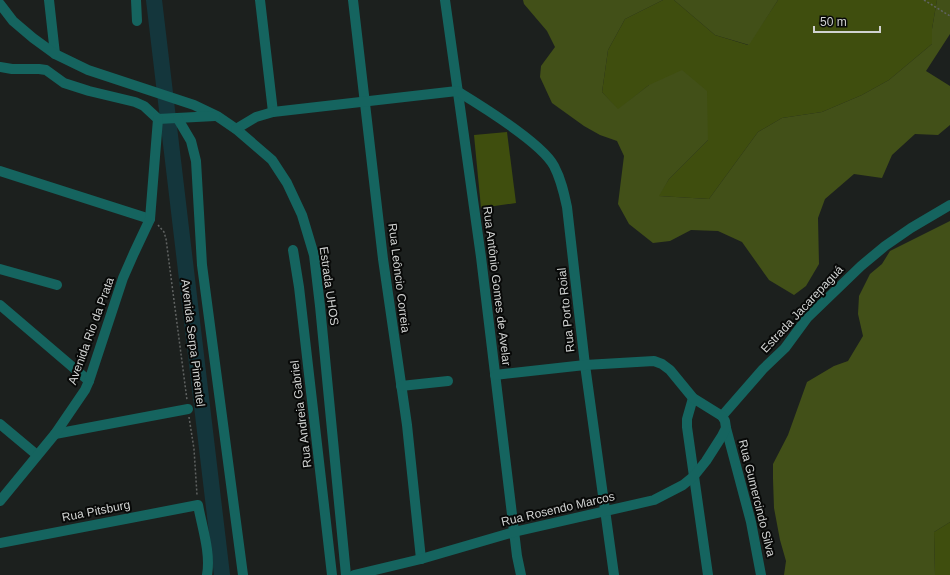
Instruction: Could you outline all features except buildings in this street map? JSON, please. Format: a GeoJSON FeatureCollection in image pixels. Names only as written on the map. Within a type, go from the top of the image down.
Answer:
{"type":"FeatureCollection","features":[{"type":"Feature","properties":{"kind":"street"},"geometry":{"type":"LineString","coordinates":[[49,0],[55,54]]}},
{"type":"Feature","properties":{"kind":"street"},"geometry":{"type":"LineString","coordinates":[[136,0],[137,21]]}},
{"type":"Feature","properties":{"kind":"street"},"geometry":{"type":"LineString","coordinates":[[260,0],[273,112]]}},
{"type":"Feature","properties":{"kind":"street","name":"Rua Leôncio Correia"},"geometry":{"type":"LineString","coordinates":[[354,0],[383,259],[407,425],[421,560]]}},
{"type":"Feature","properties":{"kind":"street","name":"Rua Antônio Gomes de Avelar"},"geometry":{"type":"LineString","coordinates":[[445,0],[481,257],[516,556],[521,575]]}},
{"type":"Feature","properties":{"kind":"street","name":"Estrada UHOS"},"geometry":{"type":"LineString","coordinates":[[0,4],[13,21],[55,54],[88,70],[181,100],[217,116],[236,129],[272,160],[286,183],[302,215],[314,255],[346,575]]}},
{"type":"Feature","properties":{"kind":"street"},"geometry":{"type":"LineString","coordinates":[[0,67],[12,69],[39,68],[46,70],[64,83],[89,91],[126,99],[144,106],[160,119],[217,116]]}},
{"type":"Feature","properties":{"kind":"street"},"geometry":{"type":"LineString","coordinates":[[126,99],[128,84]]}},
{"type":"Feature","properties":{"kind":"street"},"geometry":{"type":"LineString","coordinates":[[236,129],[256,117],[273,112],[457,91]]}},
{"type":"Feature","properties":{"kind":"street","name":"Rua Porto Roial"},"geometry":{"type":"LineString","coordinates":[[457,91],[537,146],[554,165],[562,185],[567,207],[585,365],[614,575]]}},
{"type":"Feature","properties":{"kind":"street"},"geometry":{"type":"LineString","coordinates":[[0,172],[150,219],[160,119]]}},
{"type":"Feature","properties":{"kind":"street","name":"Avenida Serpa Pimentel"},"geometry":{"type":"LineString","coordinates":[[178,119],[191,141],[196,161],[202,265],[243,575]]}},
{"type":"Feature","properties":{"kind":"street","name":"Estrada Jacarepaguá"},"geometry":{"type":"LineString","coordinates":[[722,416],[763,369],[785,348],[808,318],[861,266],[885,246],[911,228],[950,205]]}},
{"type":"Feature","properties":{"kind":"street","name":"Avenida Rio da Prata"},"geometry":{"type":"LineString","coordinates":[[0,501],[56,434],[85,390],[115,299],[150,219]]}},
{"type":"Feature","properties":{"kind":"street","name":"Rua Andreia Gabriel"},"geometry":{"type":"LineString","coordinates":[[292,250],[299,287],[332,575]]}},
{"type":"Feature","properties":{"kind":"street"},"geometry":{"type":"LineString","coordinates":[[0,269],[57,285]]}},
{"type":"Feature","properties":{"kind":"street"},"geometry":{"type":"LineString","coordinates":[[0,305],[89,381]]}},
{"type":"Feature","properties":{"kind":"street"},"geometry":{"type":"LineString","coordinates":[[495,375],[585,365],[654,361],[662,364],[670,370],[693,398],[722,416],[725,421],[726,428]]}},
{"type":"Feature","properties":{"kind":"street"},"geometry":{"type":"LineString","coordinates":[[401,386],[448,381]]}},
{"type":"Feature","properties":{"kind":"street"},"geometry":{"type":"LineString","coordinates":[[693,398],[689,408],[687,423],[708,575]]}},
{"type":"Feature","properties":{"kind":"street"},"geometry":{"type":"LineString","coordinates":[[56,434],[188,409]]}},
{"type":"Feature","properties":{"kind":"street"},"geometry":{"type":"LineString","coordinates":[[0,424],[37,455]]}},
{"type":"Feature","properties":{"kind":"street","name":"Rua Rosendo Marcos"},"geometry":{"type":"LineString","coordinates":[[354,575],[421,560],[514,532],[654,500],[678,488],[694,476],[706,461],[726,428]]}},
{"type":"Feature","properties":{"kind":"street","name":"Rua Gumercindo Silva"},"geometry":{"type":"LineString","coordinates":[[726,428],[751,522],[761,575]]}},
{"type":"Feature","properties":{"kind":"street"},"geometry":{"type":"LineString","coordinates":[[198,505],[205,542],[207,575]]}},
{"type":"Feature","properties":{"kind":"street","name":"Rua Pitsburg"},"geometry":{"type":"LineString","coordinates":[[0,543],[198,505]]}},
{"type":"Feature","properties":{"kind":"path"},"geometry":{"type":"LineString","coordinates":[[924,0],[950,16]]}},
{"type":"Feature","properties":{"kind":"path","name":"Avenida Serpa Pimentel"},"geometry":{"type":"LineString","coordinates":[[150,219],[164,232],[166,239],[194,449],[198,505]]}},
{"type":"Feature","properties":{"kind":"green space"},"geometry":{"type":"Polygon","coordinates":[[[523,0],[663,0],[625,19],[608,50],[602,92],[618,109],[649,85],[682,70],[707,91],[708,140],[669,179],[659,196],[709,199],[758,132],[782,118],[822,112],[862,95],[889,80],[932,44],[932,29],[937,0],[950,0],[950,34],[926,71],[950,86],[950,125],[938,135],[915,134],[892,155],[882,178],[854,174],[825,199],[818,218],[819,264],[806,286],[794,295],[769,280],[742,242],[718,231],[691,230],[670,241],[653,243],[629,224],[618,204],[624,156],[617,141],[600,135],[584,126],[552,103],[540,77],[541,66],[555,47],[547,31],[524,4],[523,0]]]}},
{"type":"Feature","properties":{"kind":"green space"},"geometry":{"type":"Polygon","coordinates":[[[663,0],[674,0],[715,35],[748,45],[778,0],[937,0],[932,29],[932,44],[889,80],[862,95],[822,112],[782,118],[758,132],[709,199],[658,196],[669,179],[708,140],[649,85],[618,110],[602,92],[608,50],[625,19],[663,0]]]}},
{"type":"Feature","properties":{"kind":"green space"},"geometry":{"type":"Polygon","coordinates":[[[674,0],[778,0],[749,45],[715,35],[674,0]]]}},
{"type":"Feature","properties":{"kind":"green space"},"geometry":{"type":"Polygon","coordinates":[[[507,132],[516,203],[481,208],[474,135],[507,132]]]}},
{"type":"Feature","properties":{"kind":"green space"},"geometry":{"type":"Polygon","coordinates":[[[950,221],[950,522],[934,532],[935,575],[784,575],[786,561],[780,540],[774,508],[773,464],[788,435],[807,382],[834,366],[848,361],[863,336],[858,314],[859,296],[870,274],[882,264],[890,251],[950,221]]]}},
{"type":"Feature","properties":{"kind":"green space"},"geometry":{"type":"Polygon","coordinates":[[[950,522],[950,575],[935,575],[934,532],[950,522]]]}},
{"type":"Feature","properties":{"kind":"waterway"},"geometry":{"type":"LineString","coordinates":[[154,0],[222,575]]}}]}
